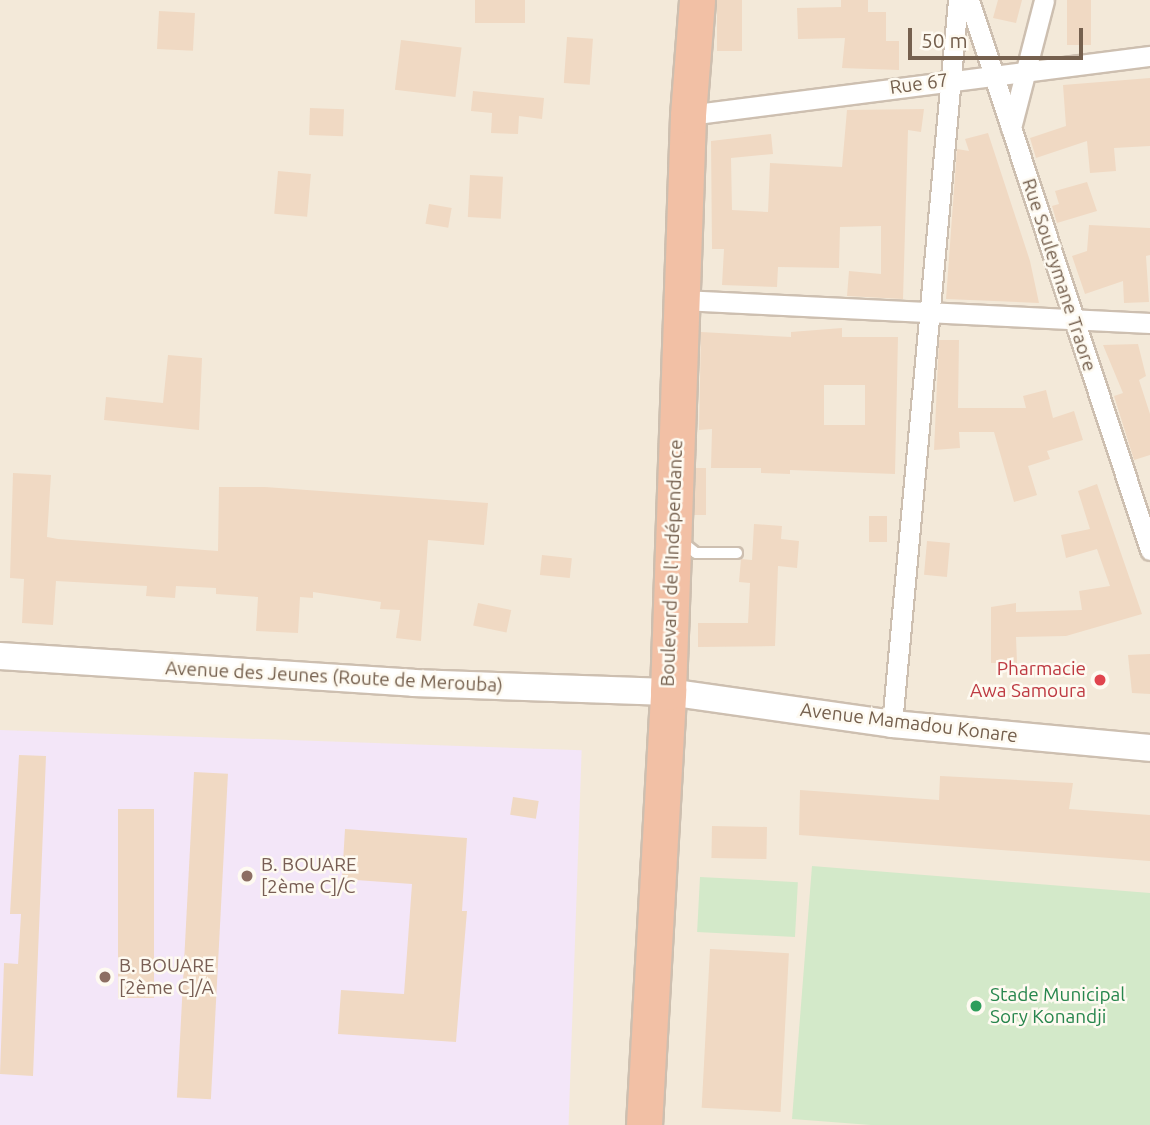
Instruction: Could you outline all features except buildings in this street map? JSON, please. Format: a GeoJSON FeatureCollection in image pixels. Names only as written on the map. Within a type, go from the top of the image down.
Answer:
{"type":"FeatureCollection","features":[{"type":"Feature","properties":{"kind":"highway","name":"Boulevard de l'Indépendance"},"geometry":{"type":"LineString","coordinates":[[644,1125],[668,692],[688,115],[696,0]]}},
{"type":"Feature","properties":{"kind":"main road","name":"Avenue des Jeunes (Route de Merouba)"},"geometry":{"type":"LineString","coordinates":[[0,656],[413,683],[668,692]]}},
{"type":"Feature","properties":{"kind":"main road","name":"Avenue Mamadou Konare"},"geometry":{"type":"LineString","coordinates":[[668,692],[892,724],[1150,748]]}},
{"type":"Feature","properties":{"kind":"street"},"geometry":{"type":"LineString","coordinates":[[892,724],[958,0]]}},
{"type":"Feature","properties":{"kind":"street","name":"Rue Souleymane Traore"},"geometry":{"type":"LineString","coordinates":[[969,0],[1150,550]]}},
{"type":"Feature","properties":{"kind":"street"},"geometry":{"type":"LineString","coordinates":[[1011,128],[1044,0]]}},
{"type":"Feature","properties":{"kind":"street","name":"Rue 67"},"geometry":{"type":"LineString","coordinates":[[688,115],[1027,69],[1150,56]]}},
{"type":"Feature","properties":{"kind":"street"},"geometry":{"type":"LineString","coordinates":[[681,300],[929,315],[1150,323]]}},
{"type":"Feature","properties":{"kind":"lane"},"geometry":{"type":"LineString","coordinates":[[674,535],[696,553],[737,553]]}},
{"type":"Feature","properties":{"kind":"shaded area"},"geometry":{"type":"Polygon","coordinates":[[[0,0],[1150,0],[1150,1125],[0,1125],[0,0]]]}},
{"type":"Feature","properties":{"kind":"shaded area"},"geometry":{"type":"Polygon","coordinates":[[[0,730],[582,750],[569,1125],[0,1125],[0,730]]]}},
{"type":"Feature","properties":{"kind":"green space","name":"Stade Municipal Sory Konandji"},"geometry":{"type":"Polygon","coordinates":[[[812,866],[1150,893],[1150,1125],[871,1125],[792,1119],[812,866]]]}},
{"type":"Feature","properties":{"kind":"green space"},"geometry":{"type":"Polygon","coordinates":[[[700,877],[798,882],[795,937],[697,932],[700,877]]]}},
{"type":"Feature","properties":{"kind":"place","name":"Pharmacie Awa Samoura"},"geometry":{"type":"Point","coordinates":[1100,680]}},
{"type":"Feature","properties":{"kind":"place","name":"B. BOUARE [2ème C]/C"},"geometry":{"type":"Point","coordinates":[247,876]}},
{"type":"Feature","properties":{"kind":"place","name":"B. BOUARE [2ème C]/A"},"geometry":{"type":"Point","coordinates":[105,977]}},
{"type":"Feature","properties":{"kind":"place","name":"Stade Municipal Sory Konandji"},"geometry":{"type":"Point","coordinates":[976,1006]}}]}
